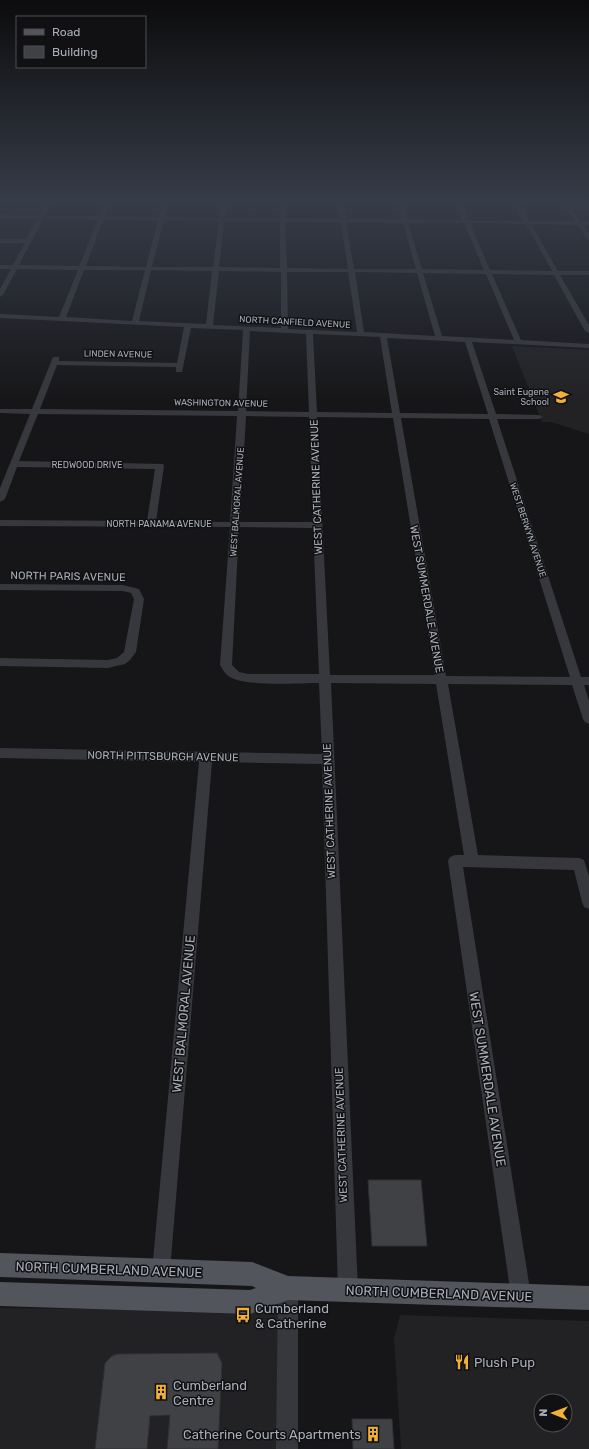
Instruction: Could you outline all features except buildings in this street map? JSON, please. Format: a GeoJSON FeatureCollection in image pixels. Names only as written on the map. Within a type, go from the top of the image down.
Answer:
{"type":"FeatureCollection","features":[{"type":"Feature","properties":{"kind":"main road","name":"NORTH CUMBERLAND AVENUE"},"geometry":{"type":"LineString","coordinates":[[0,1265],[252,1274],[288,1288],[589,1298]]}},
{"type":"Feature","properties":{"kind":"main road","name":"NORTH CUMBERLAND AVENUE"},"geometry":{"type":"LineString","coordinates":[[0,1294],[250,1302],[288,1288]]}},
{"type":"Feature","properties":{"kind":"street"},"geometry":{"type":"LineString","coordinates":[[0,268],[589,273]]}},
{"type":"Feature","properties":{"kind":"street"},"geometry":{"type":"LineString","coordinates":[[0,296],[14,268]]}},
{"type":"Feature","properties":{"kind":"street"},"geometry":{"type":"LineString","coordinates":[[62,319],[82,268]]}},
{"type":"Feature","properties":{"kind":"street"},"geometry":{"type":"LineString","coordinates":[[350,268],[361,334]]}},
{"type":"Feature","properties":{"kind":"street"},"geometry":{"type":"LineString","coordinates":[[418,268],[439,338]]}},
{"type":"Feature","properties":{"kind":"street"},"geometry":{"type":"LineString","coordinates":[[485,268],[518,342]]}},
{"type":"Feature","properties":{"kind":"street"},"geometry":{"type":"LineString","coordinates":[[553,268],[586,322],[589,331]]}},
{"type":"Feature","properties":{"kind":"street"},"geometry":{"type":"LineString","coordinates":[[135,322],[149,269]]}},
{"type":"Feature","properties":{"kind":"street"},"geometry":{"type":"LineString","coordinates":[[209,326],[216,270]]}},
{"type":"Feature","properties":{"kind":"street"},"geometry":{"type":"LineString","coordinates":[[284,270],[285,330]]}},
{"type":"Feature","properties":{"kind":"street","name":"NORTH CANFIELD AVENUE"},"geometry":{"type":"LineString","coordinates":[[0,316],[589,346]]}},
{"type":"Feature","properties":{"kind":"street","name":"LINDEN AVENUE"},"geometry":{"type":"LineString","coordinates":[[35,411],[55,361],[180,367],[188,325]]}},
{"type":"Feature","properties":{"kind":"street","name":"WEST BALMORAL AVENUE"},"geometry":{"type":"LineString","coordinates":[[247,328],[226,664],[236,676],[248,678],[324,679]]}},
{"type":"Feature","properties":{"kind":"street","name":"WEST CATHERINE AVENUE"},"geometry":{"type":"LineString","coordinates":[[309,332],[348,1290]]}},
{"type":"Feature","properties":{"kind":"street","name":"WEST SUMMERDALE AVENUE"},"geometry":{"type":"LineString","coordinates":[[383,335],[472,862],[455,862],[521,1296]]}},
{"type":"Feature","properties":{"kind":"street","name":"WEST BERWYN AVENUE"},"geometry":{"type":"LineString","coordinates":[[468,340],[589,719]]}},
{"type":"Feature","properties":{"kind":"street","name":"WASHINGTON AVENUE"},"geometry":{"type":"LineString","coordinates":[[0,411],[539,416]]}},
{"type":"Feature","properties":{"kind":"street"},"geometry":{"type":"LineString","coordinates":[[0,499],[35,411]]}},
{"type":"Feature","properties":{"kind":"street","name":"REDWOOD DRIVE"},"geometry":{"type":"LineString","coordinates":[[14,464],[160,466],[151,524]]}},
{"type":"Feature","properties":{"kind":"street","name":"NORTH PANAMA AVENUE"},"geometry":{"type":"LineString","coordinates":[[0,523],[318,525]]}},
{"type":"Feature","properties":{"kind":"street","name":"NORTH PARIS AVENUE"},"geometry":{"type":"LineString","coordinates":[[0,587],[123,588],[135,591],[139,599],[129,656],[122,661],[108,664],[0,662]]}},
{"type":"Feature","properties":{"kind":"street"},"geometry":{"type":"LineString","coordinates":[[324,679],[589,682]]}},
{"type":"Feature","properties":{"kind":"street","name":"NORTH PITTSBURGH AVENUE"},"geometry":{"type":"LineString","coordinates":[[0,753],[327,759]]}},
{"type":"Feature","properties":{"kind":"street","name":"WEST BALMORAL AVENUE"},"geometry":{"type":"LineString","coordinates":[[161,1271],[206,757]]}},
{"type":"Feature","properties":{"kind":"street"},"geometry":{"type":"LineString","coordinates":[[472,862],[579,864],[589,902]]}},
{"type":"Feature","properties":{"kind":"street"},"geometry":{"type":"LineString","coordinates":[[287,1449],[288,1288]]}},
{"type":"Feature","properties":{"kind":"shaded area","name":"Saint Eugene School"},"geometry":{"type":"Polygon","coordinates":[[[512,346],[589,350],[589,434],[551,422],[542,422],[512,346]]]}},
{"type":"Feature","properties":{"kind":"shaded area","name":"Cumberland Centre"},"geometry":{"type":"Polygon","coordinates":[[[0,1308],[288,1311],[287,1449],[0,1449],[0,1308]]]}},
{"type":"Feature","properties":{"kind":"shaded area"},"geometry":{"type":"Polygon","coordinates":[[[400,1315],[589,1321],[589,1449],[401,1449],[394,1338],[400,1315]]]}},
{"type":"Feature","properties":{"kind":"place","name":"Saint Eugene School"},"geometry":{"type":"Point","coordinates":[561,397]}},
{"type":"Feature","properties":{"kind":"place","name":"Cumberland & Catherine"},"geometry":{"type":"Point","coordinates":[243,1315]}},
{"type":"Feature","properties":{"kind":"place","name":"Plush Pup"},"geometry":{"type":"Point","coordinates":[462,1362]}},
{"type":"Feature","properties":{"kind":"place","name":"Cumberland Centre"},"geometry":{"type":"Point","coordinates":[161,1392]}},
{"type":"Feature","properties":{"kind":"place","name":"Catherine Courts Apartments"},"geometry":{"type":"Point","coordinates":[373,1434]}}]}
